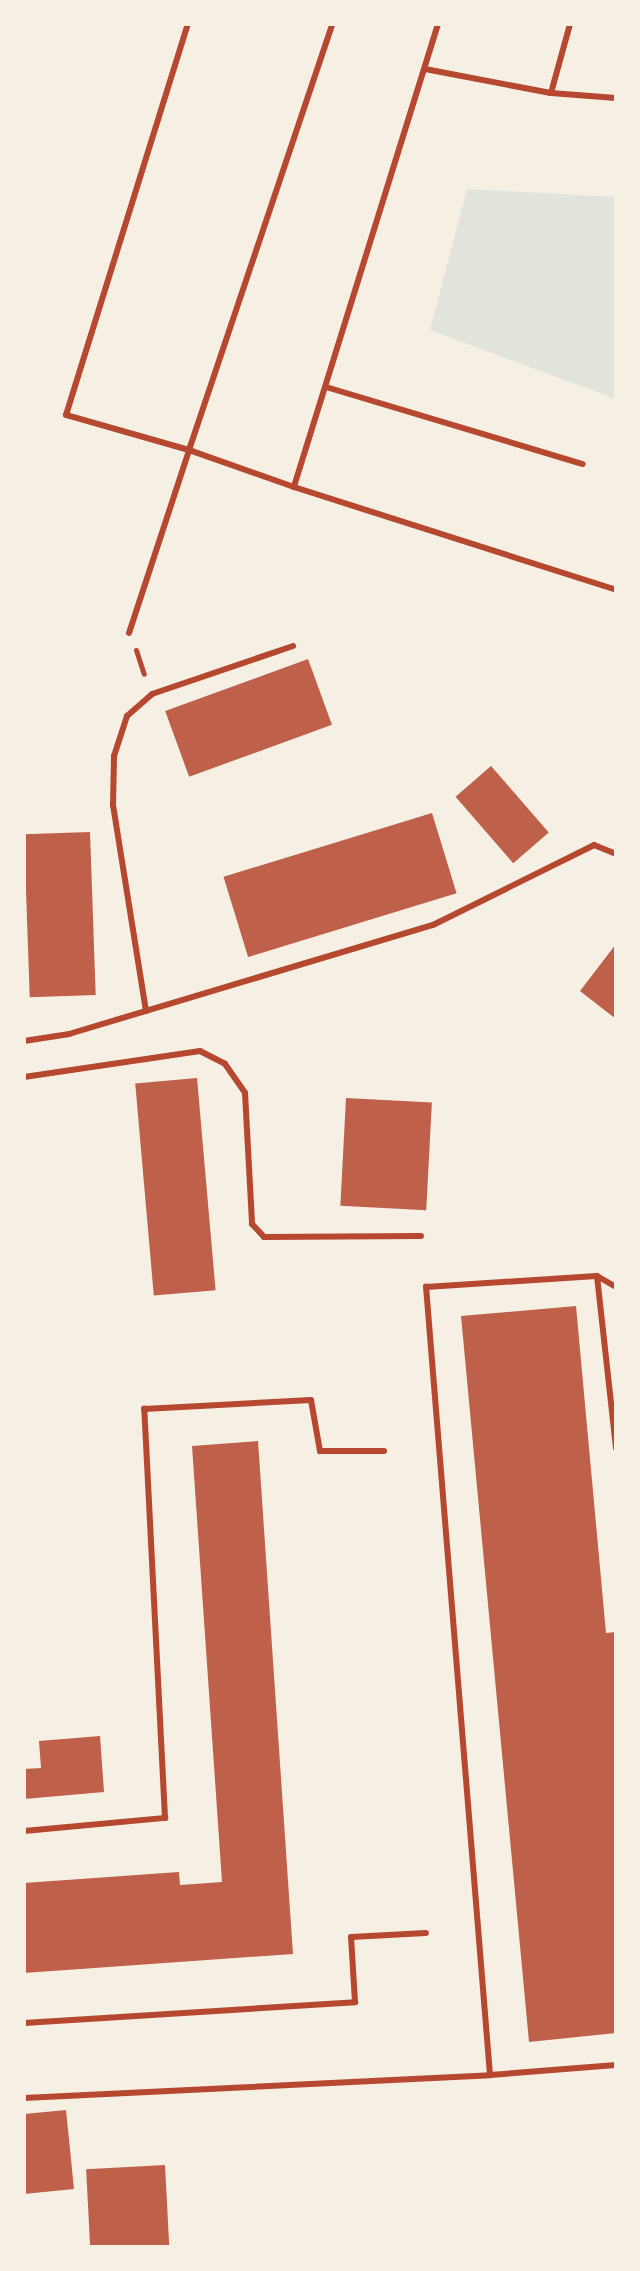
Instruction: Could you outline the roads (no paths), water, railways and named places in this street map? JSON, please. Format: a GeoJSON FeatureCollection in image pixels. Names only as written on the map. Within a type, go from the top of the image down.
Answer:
{"type":"FeatureCollection","features":[{"type":"Feature","properties":{"kind":"lane"},"geometry":{"type":"LineString","coordinates":[[188,24],[66,415],[189,450],[294,487],[616,590]]}},
{"type":"Feature","properties":{"kind":"lane"},"geometry":{"type":"LineString","coordinates":[[129,633],[332,24]]}},
{"type":"Feature","properties":{"kind":"lane"},"geometry":{"type":"LineString","coordinates":[[294,487],[438,24]]}},
{"type":"Feature","properties":{"kind":"lane"},"geometry":{"type":"LineString","coordinates":[[551,93],[570,24]]}},
{"type":"Feature","properties":{"kind":"lane"},"geometry":{"type":"LineString","coordinates":[[425,69],[551,93],[616,98]]}},
{"type":"Feature","properties":{"kind":"lane"},"geometry":{"type":"LineString","coordinates":[[326,387],[583,464]]}},
{"type":"Feature","properties":{"kind":"lane"},"geometry":{"type":"LineString","coordinates":[[146,1011],[113,805],[114,756],[127,716],[152,694],[293,646]]}},
{"type":"Feature","properties":{"kind":"lane"},"geometry":{"type":"LineString","coordinates":[[24,1041],[69,1034],[433,925],[594,845],[616,854]]}},
{"type":"Feature","properties":{"kind":"lane"},"geometry":{"type":"LineString","coordinates":[[24,1077],[200,1051],[225,1064],[245,1093],[252,1224],[264,1237],[421,1236]]}},
{"type":"Feature","properties":{"kind":"lane"},"geometry":{"type":"LineString","coordinates":[[597,1276],[616,1448]]}},
{"type":"Feature","properties":{"kind":"lane"},"geometry":{"type":"LineString","coordinates":[[490,2075],[426,1287],[597,1276],[616,1287]]}},
{"type":"Feature","properties":{"kind":"lane"},"geometry":{"type":"LineString","coordinates":[[24,1831],[165,1818],[144,1409],[311,1400],[320,1451],[384,1451]]}},
{"type":"Feature","properties":{"kind":"lane"},"geometry":{"type":"LineString","coordinates":[[24,2023],[355,2002],[351,1937],[426,1933]]}},
{"type":"Feature","properties":{"kind":"lane"},"geometry":{"type":"LineString","coordinates":[[24,2098],[490,2075],[616,2065]]}}]}
